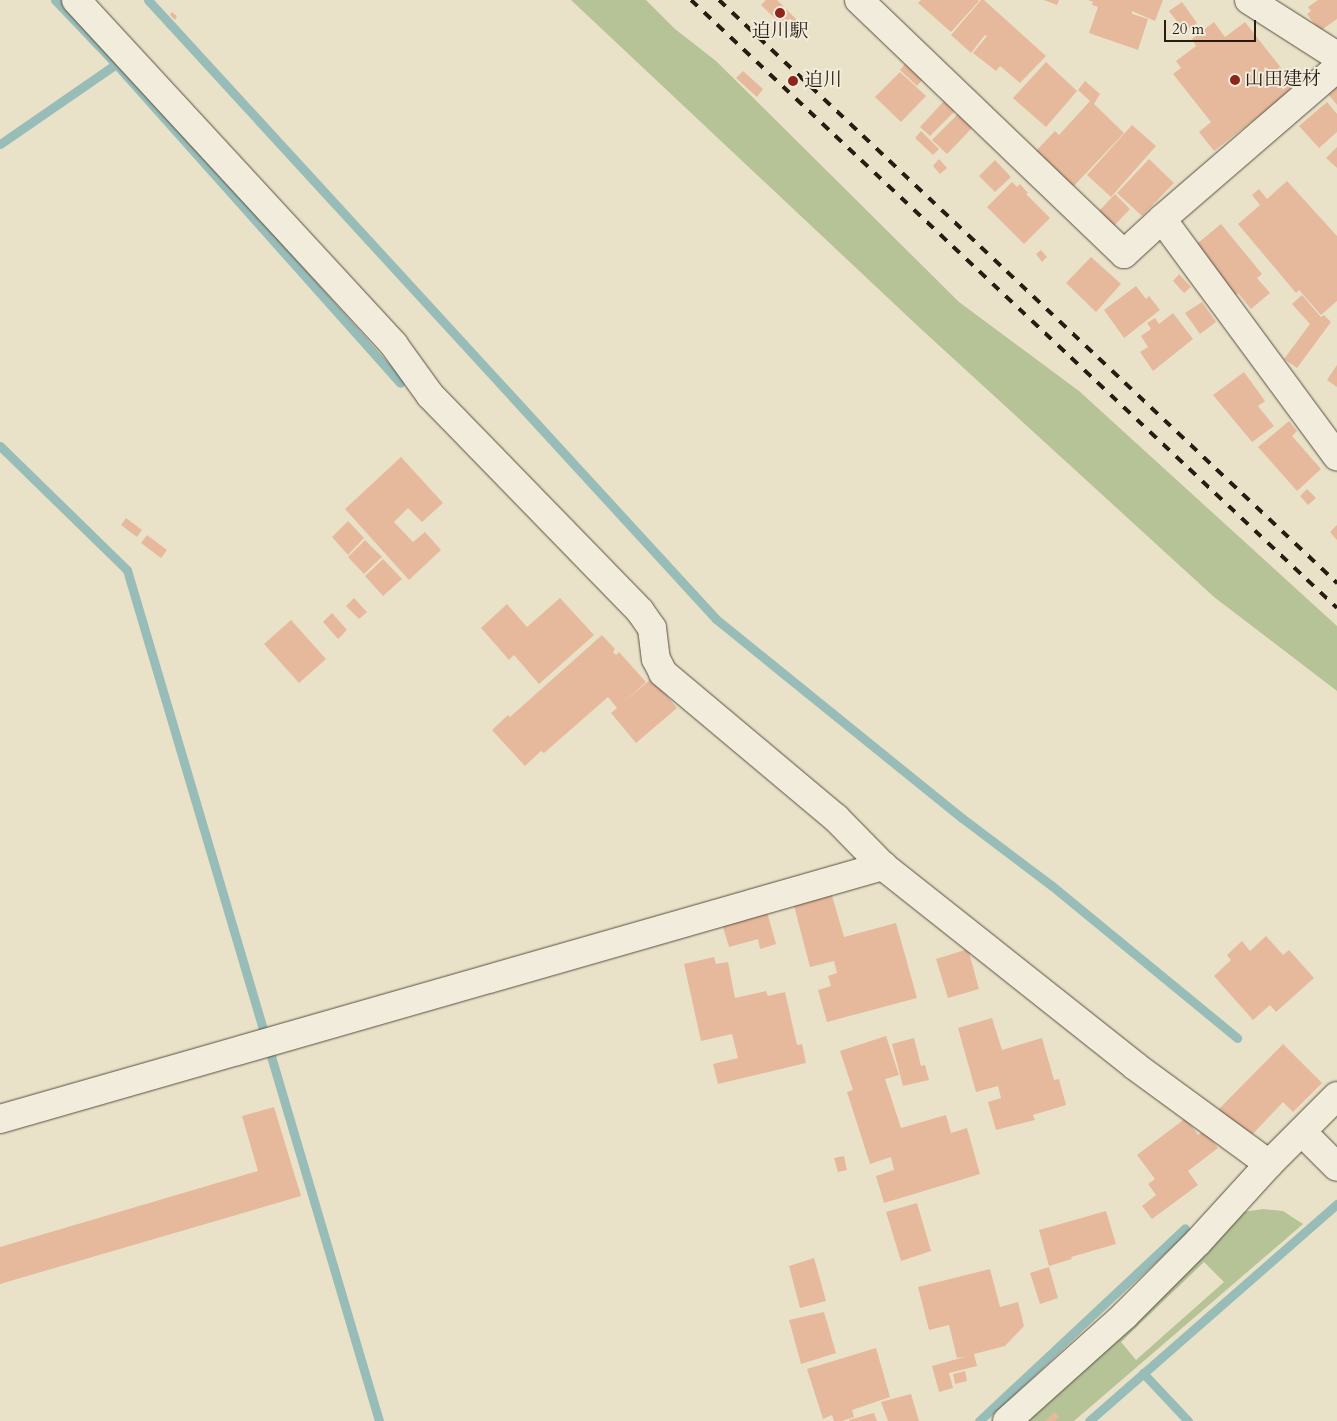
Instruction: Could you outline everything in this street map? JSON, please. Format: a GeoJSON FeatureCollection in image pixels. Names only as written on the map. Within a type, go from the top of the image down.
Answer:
{"type":"FeatureCollection","features":[{"type":"Feature","properties":{"kind":"street"},"geometry":{"type":"LineString","coordinates":[[76,0],[394,345],[430,395],[640,611],[652,628],[656,659],[663,673],[836,818],[884,866],[1135,1066],[1269,1164]]}},
{"type":"Feature","properties":{"kind":"street"},"geometry":{"type":"LineString","coordinates":[[859,0],[1124,254],[1337,68]]}},
{"type":"Feature","properties":{"kind":"street"},"geometry":{"type":"LineString","coordinates":[[1249,0],[1337,56]]}},
{"type":"Feature","properties":{"kind":"street"},"geometry":{"type":"LineString","coordinates":[[1162,219],[1337,456]]}},
{"type":"Feature","properties":{"kind":"street"},"geometry":{"type":"LineString","coordinates":[[0,1119],[884,866]]}},
{"type":"Feature","properties":{"kind":"street"},"geometry":{"type":"LineString","coordinates":[[1007,1421],[1124,1316],[1198,1242],[1269,1164],[1337,1096]]}},
{"type":"Feature","properties":{"kind":"street"},"geometry":{"type":"LineString","coordinates":[[1302,1132],[1337,1167]]}},
{"type":"Feature","properties":{"kind":"green space"},"geometry":{"type":"Polygon","coordinates":[[[571,0],[646,0],[675,29],[716,61],[959,302],[1079,391],[1337,626],[1337,691],[1214,597],[921,329],[571,0]]]}},
{"type":"Feature","properties":{"kind":"green space"},"geometry":{"type":"Polygon","coordinates":[[[1263,1209],[1283,1211],[1303,1224],[1074,1421],[1027,1421],[1243,1212],[1263,1209]],[[1204,1262],[1121,1342],[1136,1360],[1224,1282],[1204,1262]]]}},
{"type":"Feature","properties":{"kind":"building","name":"迫川駅"},"geometry":{"type":"Polygon","coordinates":[[[766,0],[777,0],[799,22],[789,32],[761,5],[766,0]]]}},
{"type":"Feature","properties":{"kind":"building"},"geometry":{"type":"Polygon","coordinates":[[[921,0],[979,1],[951,32],[918,3],[921,0]]]}},
{"type":"Feature","properties":{"kind":"building"},"geometry":{"type":"Polygon","coordinates":[[[981,0],[984,0],[1046,56],[1020,83],[1000,66],[996,71],[973,53],[987,36],[985,35],[971,53],[951,35],[981,0]]]}},
{"type":"Feature","properties":{"kind":"building"},"geometry":{"type":"Polygon","coordinates":[[[1044,0],[1059,0],[1057,5],[1044,0]]]}},
{"type":"Feature","properties":{"kind":"building"},"geometry":{"type":"Polygon","coordinates":[[[1088,0],[1163,0],[1155,21],[1132,11],[1132,14],[1148,19],[1138,50],[1089,33],[1098,7],[1092,5],[1093,2],[1088,0]]]}},
{"type":"Feature","properties":{"kind":"building"},"geometry":{"type":"Polygon","coordinates":[[[1318,0],[1337,0],[1337,19],[1320,31],[1307,14],[1311,11],[1308,7],[1318,0]]]}},
{"type":"Feature","properties":{"kind":"building"},"geometry":{"type":"Polygon","coordinates":[[[1182,2],[1197,23],[1185,32],[1169,11],[1182,2]]]}},
{"type":"Feature","properties":{"kind":"building"},"geometry":{"type":"Polygon","coordinates":[[[172,12],[177,16],[175,20],[170,15],[172,12]]]}},
{"type":"Feature","properties":{"kind":"building","name":"山田建材"},"geometry":{"type":"Polygon","coordinates":[[[1214,22],[1225,37],[1245,22],[1296,87],[1214,151],[1199,132],[1211,122],[1173,74],[1181,68],[1176,61],[1196,46],[1192,39],[1214,22]]]}},
{"type":"Feature","properties":{"kind":"building"},"geometry":{"type":"Polygon","coordinates":[[[1046,62],[1077,91],[1046,127],[1013,98],[1046,62]]]}},
{"type":"Feature","properties":{"kind":"building"},"geometry":{"type":"Polygon","coordinates":[[[905,64],[922,80],[917,86],[900,70],[905,64]]]}},
{"type":"Feature","properties":{"kind":"building"},"geometry":{"type":"Polygon","coordinates":[[[743,71],[763,89],[757,97],[736,78],[743,71]]]}},
{"type":"Feature","properties":{"kind":"building"},"geometry":{"type":"Polygon","coordinates":[[[900,72],[926,96],[901,122],[875,97],[900,72]]]}},
{"type":"Feature","properties":{"kind":"building"},"geometry":{"type":"Polygon","coordinates":[[[1085,81],[1100,94],[1094,104],[1124,133],[1072,188],[1035,152],[1055,131],[1059,135],[1090,101],[1078,90],[1085,81]]]}},
{"type":"Feature","properties":{"kind":"building"},"geometry":{"type":"Polygon","coordinates":[[[1337,85],[1337,105],[1328,94],[1337,85]]]}},
{"type":"Feature","properties":{"kind":"building"},"geometry":{"type":"Polygon","coordinates":[[[944,101],[955,111],[930,136],[920,127],[944,101]]]}},
{"type":"Feature","properties":{"kind":"building"},"geometry":{"type":"Polygon","coordinates":[[[1327,102],[1337,114],[1337,132],[1319,148],[1299,126],[1327,102]]]}},
{"type":"Feature","properties":{"kind":"building"},"geometry":{"type":"Polygon","coordinates":[[[958,114],[972,128],[947,154],[932,140],[958,114]]]}},
{"type":"Feature","properties":{"kind":"building"},"geometry":{"type":"Polygon","coordinates":[[[1132,125],[1156,146],[1111,197],[1087,175],[1132,125]]]}},
{"type":"Feature","properties":{"kind":"building"},"geometry":{"type":"Polygon","coordinates":[[[921,131],[939,149],[933,155],[915,138],[921,131]]]}},
{"type":"Feature","properties":{"kind":"building"},"geometry":{"type":"Polygon","coordinates":[[[1337,147],[1337,168],[1326,158],[1337,147]]]}},
{"type":"Feature","properties":{"kind":"building"},"geometry":{"type":"Polygon","coordinates":[[[939,159],[947,168],[940,174],[933,166],[939,159]]]}},
{"type":"Feature","properties":{"kind":"building"},"geometry":{"type":"Polygon","coordinates":[[[1149,159],[1174,183],[1142,216],[1117,193],[1149,159]]]}},
{"type":"Feature","properties":{"kind":"building"},"geometry":{"type":"Polygon","coordinates":[[[995,160],[1011,177],[995,192],[979,176],[995,160]]]}},
{"type":"Feature","properties":{"kind":"building"},"geometry":{"type":"Polygon","coordinates":[[[1287,181],[1337,236],[1337,301],[1321,315],[1299,290],[1296,293],[1238,224],[1260,205],[1252,195],[1259,189],[1267,199],[1287,181]]]}},
{"type":"Feature","properties":{"kind":"building"},"geometry":{"type":"Polygon","coordinates":[[[1012,182],[1017,187],[1020,184],[1028,193],[1026,194],[1050,218],[1024,244],[987,207],[1012,182]]]}},
{"type":"Feature","properties":{"kind":"building"},"geometry":{"type":"Polygon","coordinates":[[[1115,194],[1130,209],[1113,227],[1098,212],[1115,194]]]}},
{"type":"Feature","properties":{"kind":"building"},"geometry":{"type":"Polygon","coordinates":[[[1221,224],[1262,274],[1257,278],[1270,293],[1251,309],[1238,293],[1234,297],[1193,247],[1221,224]]]}},
{"type":"Feature","properties":{"kind":"building"},"geometry":{"type":"Polygon","coordinates":[[[1041,250],[1047,257],[1042,262],[1036,254],[1041,250]]]}},
{"type":"Feature","properties":{"kind":"building"},"geometry":{"type":"Polygon","coordinates":[[[1091,257],[1121,284],[1096,312],[1066,283],[1091,257]]]}},
{"type":"Feature","properties":{"kind":"building"},"geometry":{"type":"Polygon","coordinates":[[[1179,274],[1191,287],[1184,293],[1173,281],[1179,274]]]}},
{"type":"Feature","properties":{"kind":"building"},"geometry":{"type":"Polygon","coordinates":[[[1136,286],[1146,299],[1149,296],[1160,310],[1124,338],[1104,310],[1136,286]]]}},
{"type":"Feature","properties":{"kind":"building"},"geometry":{"type":"Polygon","coordinates":[[[1302,295],[1321,317],[1324,315],[1331,322],[1297,368],[1284,359],[1310,324],[1292,304],[1302,295]]]}},
{"type":"Feature","properties":{"kind":"building"},"geometry":{"type":"Polygon","coordinates":[[[1202,302],[1216,322],[1200,334],[1185,313],[1202,302]]]}},
{"type":"Feature","properties":{"kind":"building"},"geometry":{"type":"Polygon","coordinates":[[[1173,313],[1193,339],[1153,371],[1140,352],[1148,347],[1141,336],[1151,329],[1147,323],[1155,318],[1159,324],[1173,313]]]}},
{"type":"Feature","properties":{"kind":"building"},"geometry":{"type":"Polygon","coordinates":[[[1337,365],[1337,387],[1327,380],[1337,365]]]}},
{"type":"Feature","properties":{"kind":"building"},"geometry":{"type":"Polygon","coordinates":[[[1244,372],[1265,401],[1258,406],[1274,426],[1252,442],[1213,395],[1244,372]]]}},
{"type":"Feature","properties":{"kind":"building"},"geometry":{"type":"Polygon","coordinates":[[[1289,421],[1297,431],[1292,436],[1321,469],[1297,491],[1258,447],[1289,421]]]}},
{"type":"Feature","properties":{"kind":"building"},"geometry":{"type":"Polygon","coordinates":[[[401,457],[443,503],[422,522],[408,508],[394,522],[413,542],[425,532],[441,550],[409,580],[345,509],[401,457]]]}},
{"type":"Feature","properties":{"kind":"building"},"geometry":{"type":"Polygon","coordinates":[[[1307,489],[1316,498],[1308,505],[1300,496],[1307,489]]]}},
{"type":"Feature","properties":{"kind":"building"},"geometry":{"type":"Polygon","coordinates":[[[126,518],[142,530],[137,537],[121,525],[126,518]]]}},
{"type":"Feature","properties":{"kind":"building"},"geometry":{"type":"Polygon","coordinates":[[[348,521],[364,538],[348,555],[332,537],[348,521]]]}},
{"type":"Feature","properties":{"kind":"building"},"geometry":{"type":"Polygon","coordinates":[[[1337,525],[1337,540],[1330,532],[1337,525]]]}},
{"type":"Feature","properties":{"kind":"building"},"geometry":{"type":"Polygon","coordinates":[[[147,535],[167,550],[161,558],[141,543],[147,535]]]}},
{"type":"Feature","properties":{"kind":"building"},"geometry":{"type":"Polygon","coordinates":[[[365,540],[382,557],[364,574],[348,557],[365,540]]]}},
{"type":"Feature","properties":{"kind":"building"},"geometry":{"type":"Polygon","coordinates":[[[383,559],[402,579],[383,596],[365,576],[383,559]]]}},
{"type":"Feature","properties":{"kind":"building"},"geometry":{"type":"Polygon","coordinates":[[[354,598],[367,612],[359,619],[346,606],[354,598]]]}},
{"type":"Feature","properties":{"kind":"building"},"geometry":{"type":"Polygon","coordinates":[[[560,598],[594,635],[539,684],[514,655],[509,660],[481,628],[507,604],[527,627],[560,598]]]}},
{"type":"Feature","properties":{"kind":"building"},"geometry":{"type":"Polygon","coordinates":[[[332,613],[347,630],[338,639],[323,622],[332,613]]]}},
{"type":"Feature","properties":{"kind":"building"},"geometry":{"type":"Polygon","coordinates":[[[291,620],[326,659],[299,683],[264,644],[291,620]]]}},
{"type":"Feature","properties":{"kind":"building"},"geometry":{"type":"Polygon","coordinates":[[[602,635],[615,649],[613,652],[616,655],[619,652],[646,682],[624,702],[652,678],[677,708],[636,743],[611,713],[617,708],[608,697],[544,753],[541,751],[525,766],[492,730],[508,715],[510,717],[602,635]]]}},
{"type":"Feature","properties":{"kind":"building"},"geometry":{"type":"Polygon","coordinates":[[[831,892],[844,937],[896,923],[917,998],[827,1022],[818,990],[831,986],[828,976],[837,973],[834,961],[810,967],[793,902],[831,892]]]}},
{"type":"Feature","properties":{"kind":"building"},"geometry":{"type":"Polygon","coordinates":[[[767,912],[776,944],[760,949],[758,939],[729,947],[722,924],[767,912]]]}},
{"type":"Feature","properties":{"kind":"building"},"geometry":{"type":"Polygon","coordinates":[[[1266,936],[1283,955],[1289,950],[1314,978],[1276,1012],[1270,1005],[1253,1020],[1214,976],[1231,960],[1227,955],[1242,941],[1250,951],[1266,936]]]}},
{"type":"Feature","properties":{"kind":"building"},"geometry":{"type":"Polygon","coordinates":[[[968,949],[979,989],[948,998],[936,959],[968,949]]]}},
{"type":"Feature","properties":{"kind":"building"},"geometry":{"type":"Polygon","coordinates":[[[714,957],[716,964],[728,962],[735,998],[766,991],[768,996],[785,992],[797,1045],[802,1044],[806,1063],[718,1084],[713,1064],[738,1058],[732,1034],[701,1041],[684,964],[714,957]]]}},
{"type":"Feature","properties":{"kind":"building"},"geometry":{"type":"Polygon","coordinates":[[[992,1018],[1002,1050],[1042,1038],[1054,1080],[1059,1079],[1066,1105],[1033,1115],[1035,1120],[996,1130],[988,1102],[1001,1098],[998,1086],[976,1092],[958,1028],[992,1018]]]}},
{"type":"Feature","properties":{"kind":"building"},"geometry":{"type":"Polygon","coordinates":[[[886,1036],[899,1075],[885,1079],[901,1128],[946,1115],[951,1133],[967,1128],[980,1174],[884,1203],[876,1176],[894,1170],[891,1157],[870,1164],[847,1092],[853,1090],[840,1051],[886,1036]]]}},
{"type":"Feature","properties":{"kind":"building"},"geometry":{"type":"Polygon","coordinates":[[[914,1038],[921,1066],[925,1065],[929,1080],[903,1086],[892,1044],[914,1038]]]}},
{"type":"Feature","properties":{"kind":"building"},"geometry":{"type":"Polygon","coordinates":[[[1283,1044],[1322,1083],[1293,1112],[1283,1102],[1248,1139],[1218,1110],[1283,1044]]]}},
{"type":"Feature","properties":{"kind":"building"},"geometry":{"type":"Polygon","coordinates":[[[274,1107],[301,1196],[0,1284],[0,1247],[258,1171],[242,1116],[274,1107]]]}},
{"type":"Feature","properties":{"kind":"building"},"geometry":{"type":"Polygon","coordinates":[[[1186,1118],[1198,1135],[1204,1130],[1218,1148],[1188,1171],[1198,1185],[1152,1219],[1142,1206],[1156,1195],[1148,1184],[1155,1179],[1137,1155],[1186,1118]]]}},
{"type":"Feature","properties":{"kind":"building"},"geometry":{"type":"Polygon","coordinates":[[[844,1156],[847,1170],[838,1172],[834,1158],[844,1156]]]}},
{"type":"Feature","properties":{"kind":"building"},"geometry":{"type":"Polygon","coordinates":[[[917,1203],[931,1251],[901,1261],[886,1212],[917,1203]]]}},
{"type":"Feature","properties":{"kind":"building"},"geometry":{"type":"Polygon","coordinates":[[[1106,1211],[1116,1244],[1071,1257],[1072,1259],[1049,1266],[1039,1230],[1106,1211]]]}},
{"type":"Feature","properties":{"kind":"building"},"geometry":{"type":"Polygon","coordinates":[[[814,1258],[826,1301],[800,1308],[789,1266],[814,1258]]]}},
{"type":"Feature","properties":{"kind":"building"},"geometry":{"type":"Polygon","coordinates":[[[1049,1267],[1058,1298],[1040,1304],[1030,1273],[1049,1267]]]}},
{"type":"Feature","properties":{"kind":"building"},"geometry":{"type":"Polygon","coordinates":[[[990,1269],[1000,1307],[1018,1302],[1024,1326],[1005,1346],[974,1354],[977,1366],[949,1373],[953,1388],[939,1392],[932,1366],[968,1356],[957,1358],[949,1325],[929,1330],[918,1287],[990,1269]]]}},
{"type":"Feature","properties":{"kind":"building"},"geometry":{"type":"Polygon","coordinates":[[[824,1312],[836,1353],[801,1364],[789,1320],[824,1312]]]}},
{"type":"Feature","properties":{"kind":"building"},"geometry":{"type":"Polygon","coordinates":[[[876,1348],[890,1397],[852,1410],[854,1417],[842,1421],[834,1421],[832,1415],[823,1419],[807,1369],[876,1348]]]}},
{"type":"Feature","properties":{"kind":"building"},"geometry":{"type":"Polygon","coordinates":[[[965,1371],[967,1381],[955,1384],[953,1374],[965,1371]]]}},
{"type":"Feature","properties":{"kind":"building"},"geometry":{"type":"Polygon","coordinates":[[[911,1394],[919,1421],[888,1421],[881,1402],[911,1394]]]}},
{"type":"Feature","properties":{"kind":"building"},"geometry":{"type":"Polygon","coordinates":[[[1055,1412],[1059,1417],[1055,1421],[1045,1421],[1055,1412]]]}},
{"type":"Feature","properties":{"kind":"building"},"geometry":{"type":"Polygon","coordinates":[[[874,1413],[877,1421],[849,1421],[849,1420],[874,1413]]]}},
{"type":"Feature","properties":{"kind":"waterway"},"geometry":{"type":"LineString","coordinates":[[55,0],[116,64],[400,383]]}},
{"type":"Feature","properties":{"kind":"waterway"},"geometry":{"type":"LineString","coordinates":[[148,0],[716,619],[962,818],[1051,885],[1237,1038]]}},
{"type":"Feature","properties":{"kind":"waterway"},"geometry":{"type":"LineString","coordinates":[[0,144],[116,64]]}},
{"type":"Feature","properties":{"kind":"waterway"},"geometry":{"type":"LineString","coordinates":[[0,446],[127,570],[379,1421]]}},
{"type":"Feature","properties":{"kind":"waterway"},"geometry":{"type":"LineString","coordinates":[[1089,1421],[1337,1204]]}},
{"type":"Feature","properties":{"kind":"waterway"},"geometry":{"type":"LineString","coordinates":[[979,1421],[1185,1228]]}},
{"type":"Feature","properties":{"kind":"waterway"},"geometry":{"type":"LineString","coordinates":[[1143,1373],[1188,1421]]}},
{"type":"Feature","properties":{"kind":"railway"},"geometry":{"type":"LineString","coordinates":[[691,0],[1337,608]]}},
{"type":"Feature","properties":{"kind":"railway"},"geometry":{"type":"LineString","coordinates":[[719,0],[1337,583]]}},
{"type":"Feature","properties":{"kind":"place","name":"迫川駅"},"geometry":{"type":"Point","coordinates":[780,13]}},
{"type":"Feature","properties":{"kind":"place","name":"山田建材"},"geometry":{"type":"Point","coordinates":[1235,80]}},
{"type":"Feature","properties":{"kind":"place","name":"迫川"},"geometry":{"type":"Point","coordinates":[793,81]}}]}
